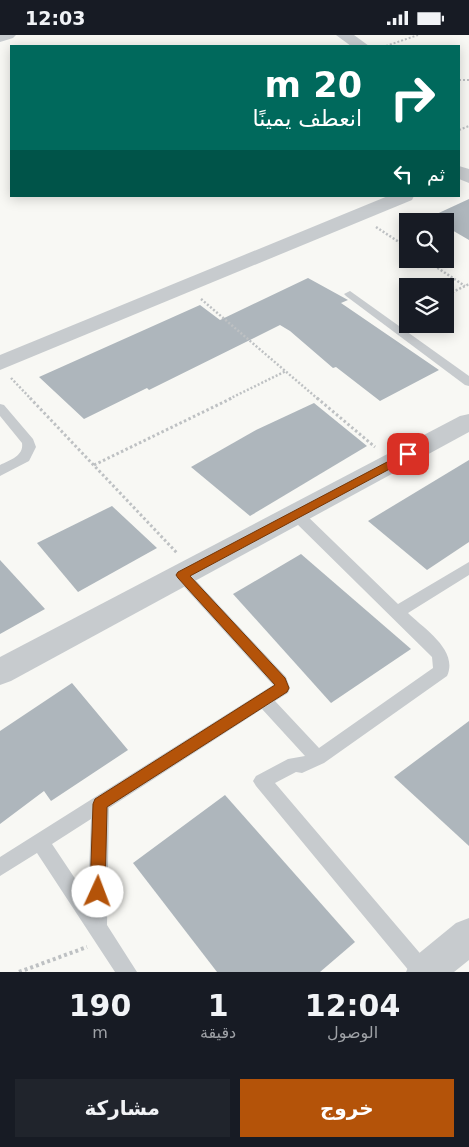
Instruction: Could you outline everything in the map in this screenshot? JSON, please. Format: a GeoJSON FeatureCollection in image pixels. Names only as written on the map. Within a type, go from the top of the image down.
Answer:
{"type":"FeatureCollection","features":[{"type":"Feature","properties":{"kind":"street"},"geometry":{"type":"LineString","coordinates":[[0,37],[8,35]]}},
{"type":"Feature","properties":{"kind":"street"},"geometry":{"type":"LineString","coordinates":[[344,35],[359,45]]}},
{"type":"Feature","properties":{"kind":"street"},"geometry":{"type":"LineString","coordinates":[[3,368],[186,287],[403,197]]}},
{"type":"Feature","properties":{"kind":"street"},"geometry":{"type":"LineString","coordinates":[[0,672],[469,422]]}},
{"type":"Feature","properties":{"kind":"street"},"geometry":{"type":"LineString","coordinates":[[424,972],[469,936]]}},
{"type":"Feature","properties":{"kind":"lane"},"geometry":{"type":"LineString","coordinates":[[350,294],[469,382]]}},
{"type":"Feature","properties":{"kind":"lane"},"geometry":{"type":"LineString","coordinates":[[0,408],[28,442],[29,447],[24,458],[0,471]]}},
{"type":"Feature","properties":{"kind":"lane"},"geometry":{"type":"LineString","coordinates":[[296,514],[439,653],[442,661],[441,671],[318,758],[302,765],[294,764],[262,781],[424,972]]}},
{"type":"Feature","properties":{"kind":"lane"},"geometry":{"type":"LineString","coordinates":[[397,612],[469,567]]}},
{"type":"Feature","properties":{"kind":"lane"},"geometry":{"type":"LineString","coordinates":[[0,867],[282,688],[280,682],[188,572]]}},
{"type":"Feature","properties":{"kind":"lane"},"geometry":{"type":"LineString","coordinates":[[264,700],[318,758]]}},
{"type":"Feature","properties":{"kind":"lane"},"geometry":{"type":"LineString","coordinates":[[100,804],[102,934]]}},
{"type":"Feature","properties":{"kind":"lane"},"geometry":{"type":"LineString","coordinates":[[40,842],[127,972]]}},
{"type":"Feature","properties":{"kind":"path"},"geometry":{"type":"LineString","coordinates":[[389,45],[418,35]]}},
{"type":"Feature","properties":{"kind":"path"},"geometry":{"type":"LineString","coordinates":[[359,215],[399,242]]}},
{"type":"Feature","properties":{"kind":"path"},"geometry":{"type":"LineString","coordinates":[[438,268],[465,286]]}},
{"type":"Feature","properties":{"kind":"path"},"geometry":{"type":"LineString","coordinates":[[454,292],[469,284]]}},
{"type":"Feature","properties":{"kind":"path"},"geometry":{"type":"LineString","coordinates":[[186,287],[393,462]]}},
{"type":"Feature","properties":{"kind":"path"},"geometry":{"type":"LineString","coordinates":[[3,368],[94,465],[188,572]]}},
{"type":"Feature","properties":{"kind":"path"},"geometry":{"type":"LineString","coordinates":[[94,465],[286,371]]}},
{"type":"Feature","properties":{"kind":"path"},"geometry":{"type":"LineString","coordinates":[[19,972],[102,934]]}},
{"type":"Feature","properties":{"kind":"building"},"geometry":{"type":"Polygon","coordinates":[[[469,199],[469,240],[454,231],[454,213],[439,213],[469,199]]]}},
{"type":"Feature","properties":{"kind":"building"},"geometry":{"type":"Polygon","coordinates":[[[308,278],[348,300],[341,303],[439,370],[380,401],[336,367],[333,368],[290,331],[280,325],[149,390],[147,388],[84,419],[39,377],[200,305],[220,320],[308,278]]]}},
{"type":"Feature","properties":{"kind":"building"},"geometry":{"type":"Polygon","coordinates":[[[314,403],[367,446],[250,516],[191,467],[256,430],[314,403]]]}},
{"type":"Feature","properties":{"kind":"building"},"geometry":{"type":"Polygon","coordinates":[[[469,460],[469,542],[427,570],[368,521],[469,460]]]}},
{"type":"Feature","properties":{"kind":"building"},"geometry":{"type":"Polygon","coordinates":[[[112,506],[157,548],[78,592],[37,543],[112,506]]]}},
{"type":"Feature","properties":{"kind":"building"},"geometry":{"type":"Polygon","coordinates":[[[301,554],[411,649],[331,703],[233,594],[301,554]]]}},
{"type":"Feature","properties":{"kind":"building"},"geometry":{"type":"Polygon","coordinates":[[[0,560],[45,609],[0,634],[0,560]]]}},
{"type":"Feature","properties":{"kind":"building"},"geometry":{"type":"Polygon","coordinates":[[[72,683],[128,750],[51,801],[44,791],[0,824],[0,731],[72,683]]]}},
{"type":"Feature","properties":{"kind":"building"},"geometry":{"type":"Polygon","coordinates":[[[469,721],[469,846],[394,777],[469,721]]]}},
{"type":"Feature","properties":{"kind":"building"},"geometry":{"type":"Polygon","coordinates":[[[225,795],[355,942],[320,972],[217,972],[133,863],[225,795]]]}},
{"type":"Feature","properties":{"kind":"route"},"geometry":{"type":"LineString","coordinates":[[98,892],[100,804],[282,688],[280,682],[182,575],[408,454]]}}]}
